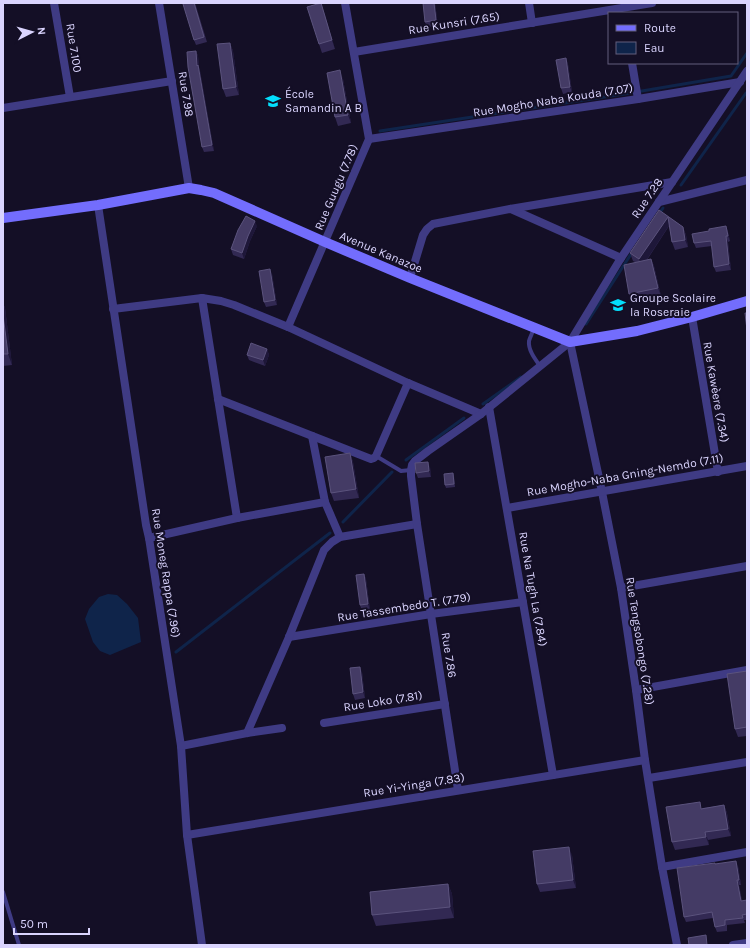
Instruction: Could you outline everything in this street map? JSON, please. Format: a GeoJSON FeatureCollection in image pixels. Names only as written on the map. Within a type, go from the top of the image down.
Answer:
{"type":"FeatureCollection","features":[{"type":"Feature","properties":{"kind":"street","name":"Rue 7.100"},"geometry":{"type":"LineString","coordinates":[[54,3],[70,97]]}},
{"type":"Feature","properties":{"kind":"street","name":"Rue 7.98"},"geometry":{"type":"LineString","coordinates":[[159,3],[189,188]]}},
{"type":"Feature","properties":{"kind":"street","name":"Rue Guugu (7.78)"},"geometry":{"type":"LineString","coordinates":[[288,327],[369,140],[345,3]]}},
{"type":"Feature","properties":{"kind":"street"},"geometry":{"type":"LineString","coordinates":[[529,3],[532,23]]}},
{"type":"Feature","properties":{"kind":"street","name":"Rue Kunsri (7.65)"},"geometry":{"type":"LineString","coordinates":[[609,12],[652,3]]}},
{"type":"Feature","properties":{"kind":"street","name":"Rue Kunsri (7.65)"},"geometry":{"type":"LineString","coordinates":[[354,52],[608,12]]}},
{"type":"Feature","properties":{"kind":"street"},"geometry":{"type":"LineString","coordinates":[[632,64],[638,99]]}},
{"type":"Feature","properties":{"kind":"street","name":"Rue 7.28"},"geometry":{"type":"LineString","coordinates":[[570,342],[621,258],[747,71]]}},
{"type":"Feature","properties":{"kind":"street"},"geometry":{"type":"LineString","coordinates":[[3,108],[172,81]]}},
{"type":"Feature","properties":{"kind":"street","name":"Rue Mogho Naba Kouda (7.07)"},"geometry":{"type":"LineString","coordinates":[[369,140],[740,82]]}},
{"type":"Feature","properties":{"kind":"street"},"geometry":{"type":"LineString","coordinates":[[659,202],[747,180]]}},
{"type":"Feature","properties":{"kind":"street"},"geometry":{"type":"LineString","coordinates":[[410,278],[424,235],[430,226],[437,223],[510,209],[672,182]]}},
{"type":"Feature","properties":{"kind":"street","name":"Avenue Kanazoe"},"geometry":{"type":"LineString","coordinates":[[3,218],[98,205],[189,188],[201,190],[214,193],[410,278],[570,342]]}},
{"type":"Feature","properties":{"kind":"street","name":"Rue Moneg Rappa (7.96)"},"geometry":{"type":"LineString","coordinates":[[98,205],[181,746],[187,835],[202,945]]}},
{"type":"Feature","properties":{"kind":"street"},"geometry":{"type":"LineString","coordinates":[[510,209],[621,258]]}},
{"type":"Feature","properties":{"kind":"street"},"geometry":{"type":"LineString","coordinates":[[114,308],[202,298],[221,301],[288,327],[408,383],[481,414]]}},
{"type":"Feature","properties":{"kind":"street"},"geometry":{"type":"LineString","coordinates":[[202,298],[237,518]]}},
{"type":"Feature","properties":{"kind":"street"},"geometry":{"type":"LineString","coordinates":[[411,470],[415,461],[481,414],[570,342],[637,331],[747,301]]}},
{"type":"Feature","properties":{"kind":"street","name":"Rue Kawèere (7.34)"},"geometry":{"type":"LineString","coordinates":[[692,317],[718,472]]}},
{"type":"Feature","properties":{"kind":"street","name":"Rue Tengsobongo (7.28)"},"geometry":{"type":"LineString","coordinates":[[570,342],[621,588],[645,760],[662,867],[677,945]]}},
{"type":"Feature","properties":{"kind":"street"},"geometry":{"type":"LineString","coordinates":[[218,399],[369,458],[374,458],[408,383]]}},
{"type":"Feature","properties":{"kind":"street","name":"Rue Na Tugh La (7.84)"},"geometry":{"type":"LineString","coordinates":[[489,407],[553,775]]}},
{"type":"Feature","properties":{"kind":"street"},"geometry":{"type":"LineString","coordinates":[[312,436],[325,502],[340,536]]}},
{"type":"Feature","properties":{"kind":"street","name":"Rue Mogho-Naba Gning-Nemdo (7.11)"},"geometry":{"type":"LineString","coordinates":[[507,508],[747,466]]}},
{"type":"Feature","properties":{"kind":"street","name":"Rue 7.86"},"geometry":{"type":"LineString","coordinates":[[411,470],[417,524],[458,790]]}},
{"type":"Feature","properties":{"kind":"street"},"geometry":{"type":"LineString","coordinates":[[149,538],[237,518],[325,502]]}},
{"type":"Feature","properties":{"kind":"street"},"geometry":{"type":"LineString","coordinates":[[247,733],[289,637],[324,550],[340,536],[417,524]]}},
{"type":"Feature","properties":{"kind":"street"},"geometry":{"type":"LineString","coordinates":[[621,588],[747,566]]}},
{"type":"Feature","properties":{"kind":"street","name":"Rue Tassembedo T. (7.79)"},"geometry":{"type":"LineString","coordinates":[[289,637],[431,614],[523,602]]}},
{"type":"Feature","properties":{"kind":"street"},"geometry":{"type":"LineString","coordinates":[[636,690],[747,670]]}},
{"type":"Feature","properties":{"kind":"street","name":"Rue Loko (7.81)"},"geometry":{"type":"LineString","coordinates":[[324,723],[445,704]]}},
{"type":"Feature","properties":{"kind":"street"},"geometry":{"type":"LineString","coordinates":[[181,746],[247,733],[282,728]]}},
{"type":"Feature","properties":{"kind":"street","name":"Rue Yi-Yinga (7.83)"},"geometry":{"type":"LineString","coordinates":[[187,835],[645,760]]}},
{"type":"Feature","properties":{"kind":"street"},"geometry":{"type":"LineString","coordinates":[[648,778],[747,762]]}},
{"type":"Feature","properties":{"kind":"street"},"geometry":{"type":"LineString","coordinates":[[662,867],[747,852]]}},
{"type":"Feature","properties":{"kind":"street"},"geometry":{"type":"LineString","coordinates":[[733,945],[747,943]]}},
{"type":"Feature","properties":{"kind":"lane"},"geometry":{"type":"LineString","coordinates":[[534,327],[529,340],[533,356],[540,366]]}},
{"type":"Feature","properties":{"kind":"lane"},"geometry":{"type":"LineString","coordinates":[[376,456],[401,471],[411,470]]}},
{"type":"Feature","properties":{"kind":"lane"},"geometry":{"type":"LineString","coordinates":[[3,892],[19,945]]}},
{"type":"Feature","properties":{"kind":"water"},"geometry":{"type":"Polygon","coordinates":[[[108,594],[117,595],[127,604],[138,618],[141,642],[110,655],[100,651],[93,642],[85,619],[89,609],[99,597],[108,594]]]}},
{"type":"Feature","properties":{"kind":"building"},"geometry":{"type":"Polygon","coordinates":[[[194,3],[204,37],[194,40],[183,4],[194,3]]]}},
{"type":"Feature","properties":{"kind":"building"},"geometry":{"type":"Polygon","coordinates":[[[321,3],[332,40],[319,44],[307,7],[321,3]]]}},
{"type":"Feature","properties":{"kind":"building"},"geometry":{"type":"Polygon","coordinates":[[[423,3],[434,3],[436,20],[425,22],[423,3]]]}},
{"type":"Feature","properties":{"kind":"building"},"geometry":{"type":"Polygon","coordinates":[[[230,43],[236,87],[223,89],[217,44],[230,43]]]}},
{"type":"Feature","properties":{"kind":"building"},"geometry":{"type":"Polygon","coordinates":[[[196,51],[197,66],[198,65],[212,145],[202,147],[188,67],[187,52],[196,51]]]}},
{"type":"Feature","properties":{"kind":"building"},"geometry":{"type":"Polygon","coordinates":[[[566,58],[570,87],[561,88],[556,60],[566,58]]]}},
{"type":"Feature","properties":{"kind":"building"},"geometry":{"type":"Polygon","coordinates":[[[340,70],[348,115],[335,117],[327,73],[340,70]]]}},
{"type":"Feature","properties":{"kind":"building"},"geometry":{"type":"Polygon","coordinates":[[[659,210],[683,227],[685,240],[672,242],[668,217],[639,259],[630,253],[659,210]]]}},
{"type":"Feature","properties":{"kind":"building"},"geometry":{"type":"Polygon","coordinates":[[[246,216],[255,221],[242,253],[231,249],[238,230],[246,216]]]}},
{"type":"Feature","properties":{"kind":"building"},"geometry":{"type":"Polygon","coordinates":[[[726,226],[728,236],[726,236],[729,264],[714,267],[711,241],[694,243],[692,234],[726,226]]]}},
{"type":"Feature","properties":{"kind":"building"},"geometry":{"type":"Polygon","coordinates":[[[651,259],[658,288],[629,294],[624,265],[651,259]]]}},
{"type":"Feature","properties":{"kind":"building"},"geometry":{"type":"Polygon","coordinates":[[[270,269],[275,300],[264,302],[259,271],[270,269]]]}},
{"type":"Feature","properties":{"kind":"building"},"geometry":{"type":"Polygon","coordinates":[[[745,313],[747,313],[747,330],[745,313]]]}},
{"type":"Feature","properties":{"kind":"building"},"geometry":{"type":"Polygon","coordinates":[[[3,315],[8,354],[3,354],[3,315]]]}},
{"type":"Feature","properties":{"kind":"building"},"geometry":{"type":"Polygon","coordinates":[[[251,343],[267,349],[263,360],[247,355],[251,343]]]}},
{"type":"Feature","properties":{"kind":"building"},"geometry":{"type":"Polygon","coordinates":[[[350,453],[356,489],[331,493],[325,457],[350,453]]]}},
{"type":"Feature","properties":{"kind":"building"},"geometry":{"type":"Polygon","coordinates":[[[428,462],[429,471],[416,473],[415,463],[428,462]]]}},
{"type":"Feature","properties":{"kind":"building"},"geometry":{"type":"Polygon","coordinates":[[[453,473],[454,484],[445,485],[444,474],[453,473]]]}},
{"type":"Feature","properties":{"kind":"building"},"geometry":{"type":"Polygon","coordinates":[[[364,574],[368,604],[360,605],[356,575],[364,574]]]}},
{"type":"Feature","properties":{"kind":"building"},"geometry":{"type":"Polygon","coordinates":[[[360,667],[363,692],[353,694],[350,668],[360,667]]]}},
{"type":"Feature","properties":{"kind":"building"},"geometry":{"type":"Polygon","coordinates":[[[747,671],[747,727],[735,729],[727,674],[747,671]]]}},
{"type":"Feature","properties":{"kind":"building"},"geometry":{"type":"Polygon","coordinates":[[[700,802],[701,809],[724,805],[728,829],[705,832],[706,837],[672,842],[666,807],[700,802]]]}},
{"type":"Feature","properties":{"kind":"building"},"geometry":{"type":"Polygon","coordinates":[[[569,847],[573,880],[537,884],[533,851],[569,847]]]}},
{"type":"Feature","properties":{"kind":"building"},"geometry":{"type":"Polygon","coordinates":[[[736,861],[739,880],[737,880],[741,901],[747,900],[747,914],[742,915],[743,918],[725,920],[725,925],[715,927],[712,912],[684,917],[677,868],[736,861]]]}},
{"type":"Feature","properties":{"kind":"building"},"geometry":{"type":"Polygon","coordinates":[[[448,884],[450,907],[372,915],[370,892],[448,884]]]}},
{"type":"Feature","properties":{"kind":"building"},"geometry":{"type":"Polygon","coordinates":[[[706,935],[707,945],[689,945],[688,938],[706,935]]]}},
{"type":"Feature","properties":{"kind":"waterway"},"geometry":{"type":"LineString","coordinates":[[380,131],[624,94],[731,76],[747,53]]}},
{"type":"Feature","properties":{"kind":"waterway"},"geometry":{"type":"LineString","coordinates":[[681,185],[746,93]]}},
{"type":"Feature","properties":{"kind":"waterway"},"geometry":{"type":"LineString","coordinates":[[659,214],[663,208]]}},
{"type":"Feature","properties":{"kind":"waterway"},"geometry":{"type":"LineString","coordinates":[[586,324],[633,251]]}},
{"type":"Feature","properties":{"kind":"waterway"},"geometry":{"type":"LineString","coordinates":[[483,404],[521,377]]}},
{"type":"Feature","properties":{"kind":"waterway"},"geometry":{"type":"LineString","coordinates":[[406,460],[464,418]]}},
{"type":"Feature","properties":{"kind":"waterway"},"geometry":{"type":"LineString","coordinates":[[343,522],[392,472]]}},
{"type":"Feature","properties":{"kind":"waterway"},"geometry":{"type":"LineString","coordinates":[[176,652],[330,533]]}},
{"type":"Feature","properties":{"kind":"place","name":"École Samandin A B"},"geometry":{"type":"Point","coordinates":[273,101]}},
{"type":"Feature","properties":{"kind":"place","name":"Groupe Scolaire la Roseraie"},"geometry":{"type":"Point","coordinates":[618,305]}}]}
